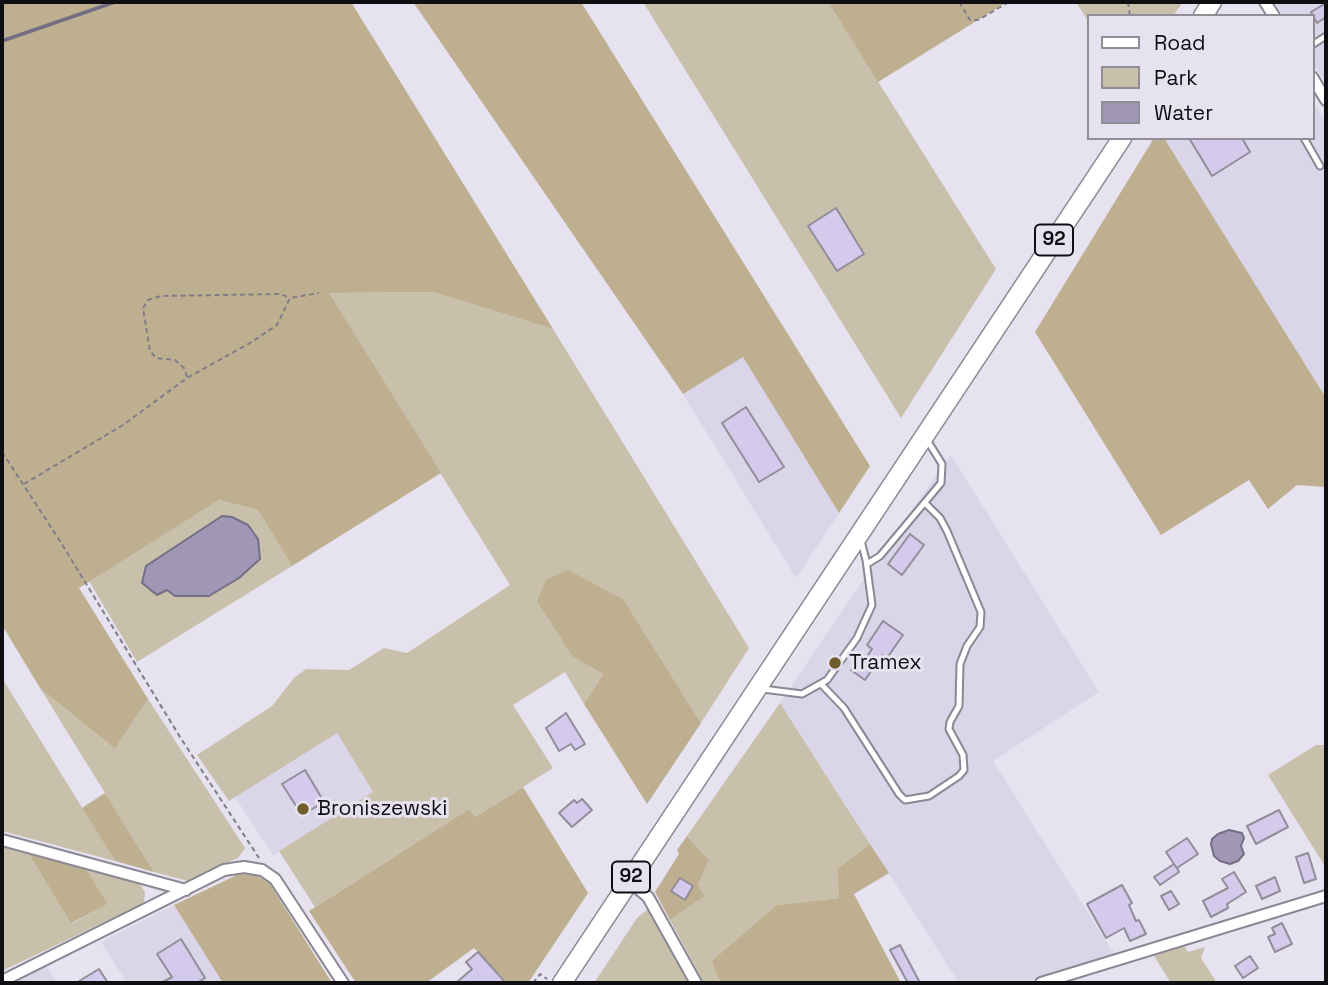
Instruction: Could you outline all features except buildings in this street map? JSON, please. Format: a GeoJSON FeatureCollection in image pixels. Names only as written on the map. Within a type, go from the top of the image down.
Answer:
{"type":"FeatureCollection","features":[{"type":"Feature","properties":{"kind":"main road","name":"92"},"geometry":{"type":"LineString","coordinates":[[562,983],[1121,140]]}},
{"type":"Feature","properties":{"kind":"street"},"geometry":{"type":"LineString","coordinates":[[1314,80],[1326,100]]}},
{"type":"Feature","properties":{"kind":"street"},"geometry":{"type":"LineString","coordinates":[[2,840],[186,890]]}},
{"type":"Feature","properties":{"kind":"street"},"geometry":{"type":"LineString","coordinates":[[2,981],[224,870],[253,867],[268,874],[281,886],[343,983]]}},
{"type":"Feature","properties":{"kind":"street"},"geometry":{"type":"LineString","coordinates":[[629,881],[648,897],[696,983]]}},
{"type":"Feature","properties":{"kind":"street"},"geometry":{"type":"LineString","coordinates":[[1041,983],[1326,896]]}},
{"type":"Feature","properties":{"kind":"lane"},"geometry":{"type":"LineString","coordinates":[[1305,140],[1320,166]]}},
{"type":"Feature","properties":{"kind":"lane"},"geometry":{"type":"LineString","coordinates":[[867,564],[880,556],[941,483],[942,464],[924,436]]}},
{"type":"Feature","properties":{"kind":"lane"},"geometry":{"type":"LineString","coordinates":[[821,684],[844,708],[905,800],[929,796],[959,776],[964,769],[963,755],[949,729],[959,706],[960,664],[982,619],[947,531],[940,518],[925,503]]}},
{"type":"Feature","properties":{"kind":"lane"},"geometry":{"type":"LineString","coordinates":[[756,688],[802,694],[827,680],[858,638],[872,605],[867,564],[859,534]]}},
{"type":"Feature","properties":{"kind":"path"},"geometry":{"type":"LineString","coordinates":[[959,2],[971,20],[978,20],[1009,2]]}},
{"type":"Feature","properties":{"kind":"path"},"geometry":{"type":"LineString","coordinates":[[187,378],[184,368],[175,360],[156,358],[150,351],[143,308],[148,300],[161,296],[281,294],[290,298],[319,293]]}},
{"type":"Feature","properties":{"kind":"path"},"geometry":{"type":"LineString","coordinates":[[23,484],[123,425],[187,378],[277,325],[290,298]]}},
{"type":"Feature","properties":{"kind":"path"},"geometry":{"type":"LineString","coordinates":[[2,452],[268,874]]}},
{"type":"Feature","properties":{"kind":"path"},"geometry":{"type":"LineString","coordinates":[[533,983],[540,974],[553,983]]}},
{"type":"Feature","properties":{"kind":"shaded area"},"geometry":{"type":"Polygon","coordinates":[[[2,2],[351,2],[553,329],[433,292],[329,293],[441,473],[292,566],[258,510],[219,500],[79,588],[148,699],[115,749],[40,688],[2,625],[2,2]]]}},
{"type":"Feature","properties":{"kind":"shaded area"},"geometry":{"type":"Polygon","coordinates":[[[413,2],[581,2],[870,466],[839,513],[743,357],[683,394],[413,2]]]}},
{"type":"Feature","properties":{"kind":"shaded area"},"geometry":{"type":"Polygon","coordinates":[[[828,2],[1007,2],[878,82],[828,2]]]}},
{"type":"Feature","properties":{"kind":"shaded area"},"geometry":{"type":"Polygon","coordinates":[[[1275,2],[1326,2],[1326,84],[1314,65],[1314,14],[1283,14],[1275,2]]]}},
{"type":"Feature","properties":{"kind":"shaded area"},"geometry":{"type":"Polygon","coordinates":[[[1314,103],[1326,122],[1326,398],[1165,140],[1314,140],[1314,103]]]}},
{"type":"Feature","properties":{"kind":"shaded area"},"geometry":{"type":"Polygon","coordinates":[[[1153,140],[1165,140],[1326,398],[1326,487],[1297,485],[1268,509],[1249,480],[1161,535],[1035,332],[1153,140]]]}},
{"type":"Feature","properties":{"kind":"shaded area"},"geometry":{"type":"Polygon","coordinates":[[[743,357],[839,513],[796,578],[683,394],[743,357]]]}},
{"type":"Feature","properties":{"kind":"shaded area"},"geometry":{"type":"Polygon","coordinates":[[[951,455],[1099,692],[993,761],[1116,957],[1022,983],[959,983],[780,703],[951,455]]]}},
{"type":"Feature","properties":{"kind":"shaded area"},"geometry":{"type":"Polygon","coordinates":[[[568,570],[624,600],[701,723],[647,804],[584,704],[603,674],[573,657],[537,601],[546,580],[568,570]]]}},
{"type":"Feature","properties":{"kind":"shaded area"},"geometry":{"type":"Polygon","coordinates":[[[336,732],[373,792],[273,855],[235,797],[336,732]]]}},
{"type":"Feature","properties":{"kind":"shaded area"},"geometry":{"type":"Polygon","coordinates":[[[523,787],[588,893],[528,983],[508,983],[474,948],[426,983],[356,983],[309,911],[469,809],[475,817],[523,787]]]}},
{"type":"Feature","properties":{"kind":"shaded area"},"geometry":{"type":"Polygon","coordinates":[[[105,793],[154,872],[115,861],[82,808],[105,793]]]}},
{"type":"Feature","properties":{"kind":"shaded area"},"geometry":{"type":"Polygon","coordinates":[[[687,836],[709,860],[698,885],[705,896],[670,920],[655,892],[687,836]]]}},
{"type":"Feature","properties":{"kind":"shaded area"},"geometry":{"type":"Polygon","coordinates":[[[870,844],[889,873],[854,894],[901,983],[720,981],[712,961],[777,905],[839,898],[837,869],[870,844]]]}},
{"type":"Feature","properties":{"kind":"shaded area"},"geometry":{"type":"Polygon","coordinates":[[[29,854],[86,869],[108,904],[71,923],[29,854]]]}},
{"type":"Feature","properties":{"kind":"shaded area"},"geometry":{"type":"Polygon","coordinates":[[[239,874],[256,875],[270,884],[332,983],[223,983],[174,905],[239,874]]]}},
{"type":"Feature","properties":{"kind":"shaded area"},"geometry":{"type":"Polygon","coordinates":[[[174,905],[223,983],[127,983],[101,942],[174,905]]]}},
{"type":"Feature","properties":{"kind":"shaded area"},"geometry":{"type":"Polygon","coordinates":[[[46,966],[57,983],[11,983],[46,966]]]}},
{"type":"Feature","properties":{"kind":"green space"},"geometry":{"type":"Polygon","coordinates":[[[643,2],[828,2],[996,269],[901,418],[643,2]]]}},
{"type":"Feature","properties":{"kind":"green space"},"geometry":{"type":"Polygon","coordinates":[[[1076,2],[1183,2],[1174,14],[1086,14],[1086,18],[1076,2]]]}},
{"type":"Feature","properties":{"kind":"green space"},"geometry":{"type":"Polygon","coordinates":[[[433,292],[553,329],[749,648],[701,723],[624,600],[573,657],[603,674],[584,704],[565,672],[513,705],[553,768],[475,817],[469,809],[315,907],[279,851],[373,792],[337,733],[229,801],[197,755],[272,706],[294,678],[306,669],[349,670],[384,648],[407,653],[510,585],[328,293],[433,292]]]}},
{"type":"Feature","properties":{"kind":"green space"},"geometry":{"type":"Polygon","coordinates":[[[219,500],[258,510],[292,566],[137,662],[89,581],[219,500]]]}},
{"type":"Feature","properties":{"kind":"green space"},"geometry":{"type":"Polygon","coordinates":[[[2,678],[115,861],[2,831],[2,678]]]}},
{"type":"Feature","properties":{"kind":"green space"},"geometry":{"type":"Polygon","coordinates":[[[40,688],[115,749],[148,699],[245,848],[238,858],[188,881],[154,872],[40,688]]]}},
{"type":"Feature","properties":{"kind":"green space"},"geometry":{"type":"Polygon","coordinates":[[[780,703],[870,844],[837,869],[839,898],[777,905],[719,981],[723,983],[704,983],[670,920],[705,896],[698,885],[709,860],[687,836],[780,703]]]}},
{"type":"Feature","properties":{"kind":"green space"},"geometry":{"type":"Polygon","coordinates":[[[1316,745],[1326,745],[1326,868],[1268,775],[1316,745]]]}},
{"type":"Feature","properties":{"kind":"green space"},"geometry":{"type":"Polygon","coordinates":[[[2,847],[29,854],[72,923],[108,904],[86,869],[139,883],[145,892],[144,903],[2,971],[2,847]]]}},
{"type":"Feature","properties":{"kind":"green space"},"geometry":{"type":"Polygon","coordinates":[[[648,909],[666,933],[692,983],[594,983],[637,918],[648,909]]]}},
{"type":"Feature","properties":{"kind":"green space"},"geometry":{"type":"Polygon","coordinates":[[[1184,946],[1188,952],[1205,947],[1201,958],[1217,983],[1171,983],[1154,956],[1184,946]]]}},
{"type":"Feature","properties":{"kind":"water"},"geometry":{"type":"Polygon","coordinates":[[[222,516],[232,517],[248,525],[258,539],[260,559],[239,578],[209,596],[175,596],[167,590],[157,595],[142,583],[146,566],[222,516]]]}},
{"type":"Feature","properties":{"kind":"water"},"geometry":{"type":"Polygon","coordinates":[[[1229,830],[1242,833],[1244,838],[1241,846],[1244,854],[1238,861],[1230,864],[1214,856],[1211,844],[1218,834],[1229,830]]]}},
{"type":"Feature","properties":{"kind":"waterway"},"geometry":{"type":"LineString","coordinates":[[2,41],[115,2]]}},
{"type":"Feature","properties":{"kind":"place","name":"Tramex"},"geometry":{"type":"Point","coordinates":[835,663]}},
{"type":"Feature","properties":{"kind":"place","name":"Broniszewski"},"geometry":{"type":"Point","coordinates":[303,809]}}]}
